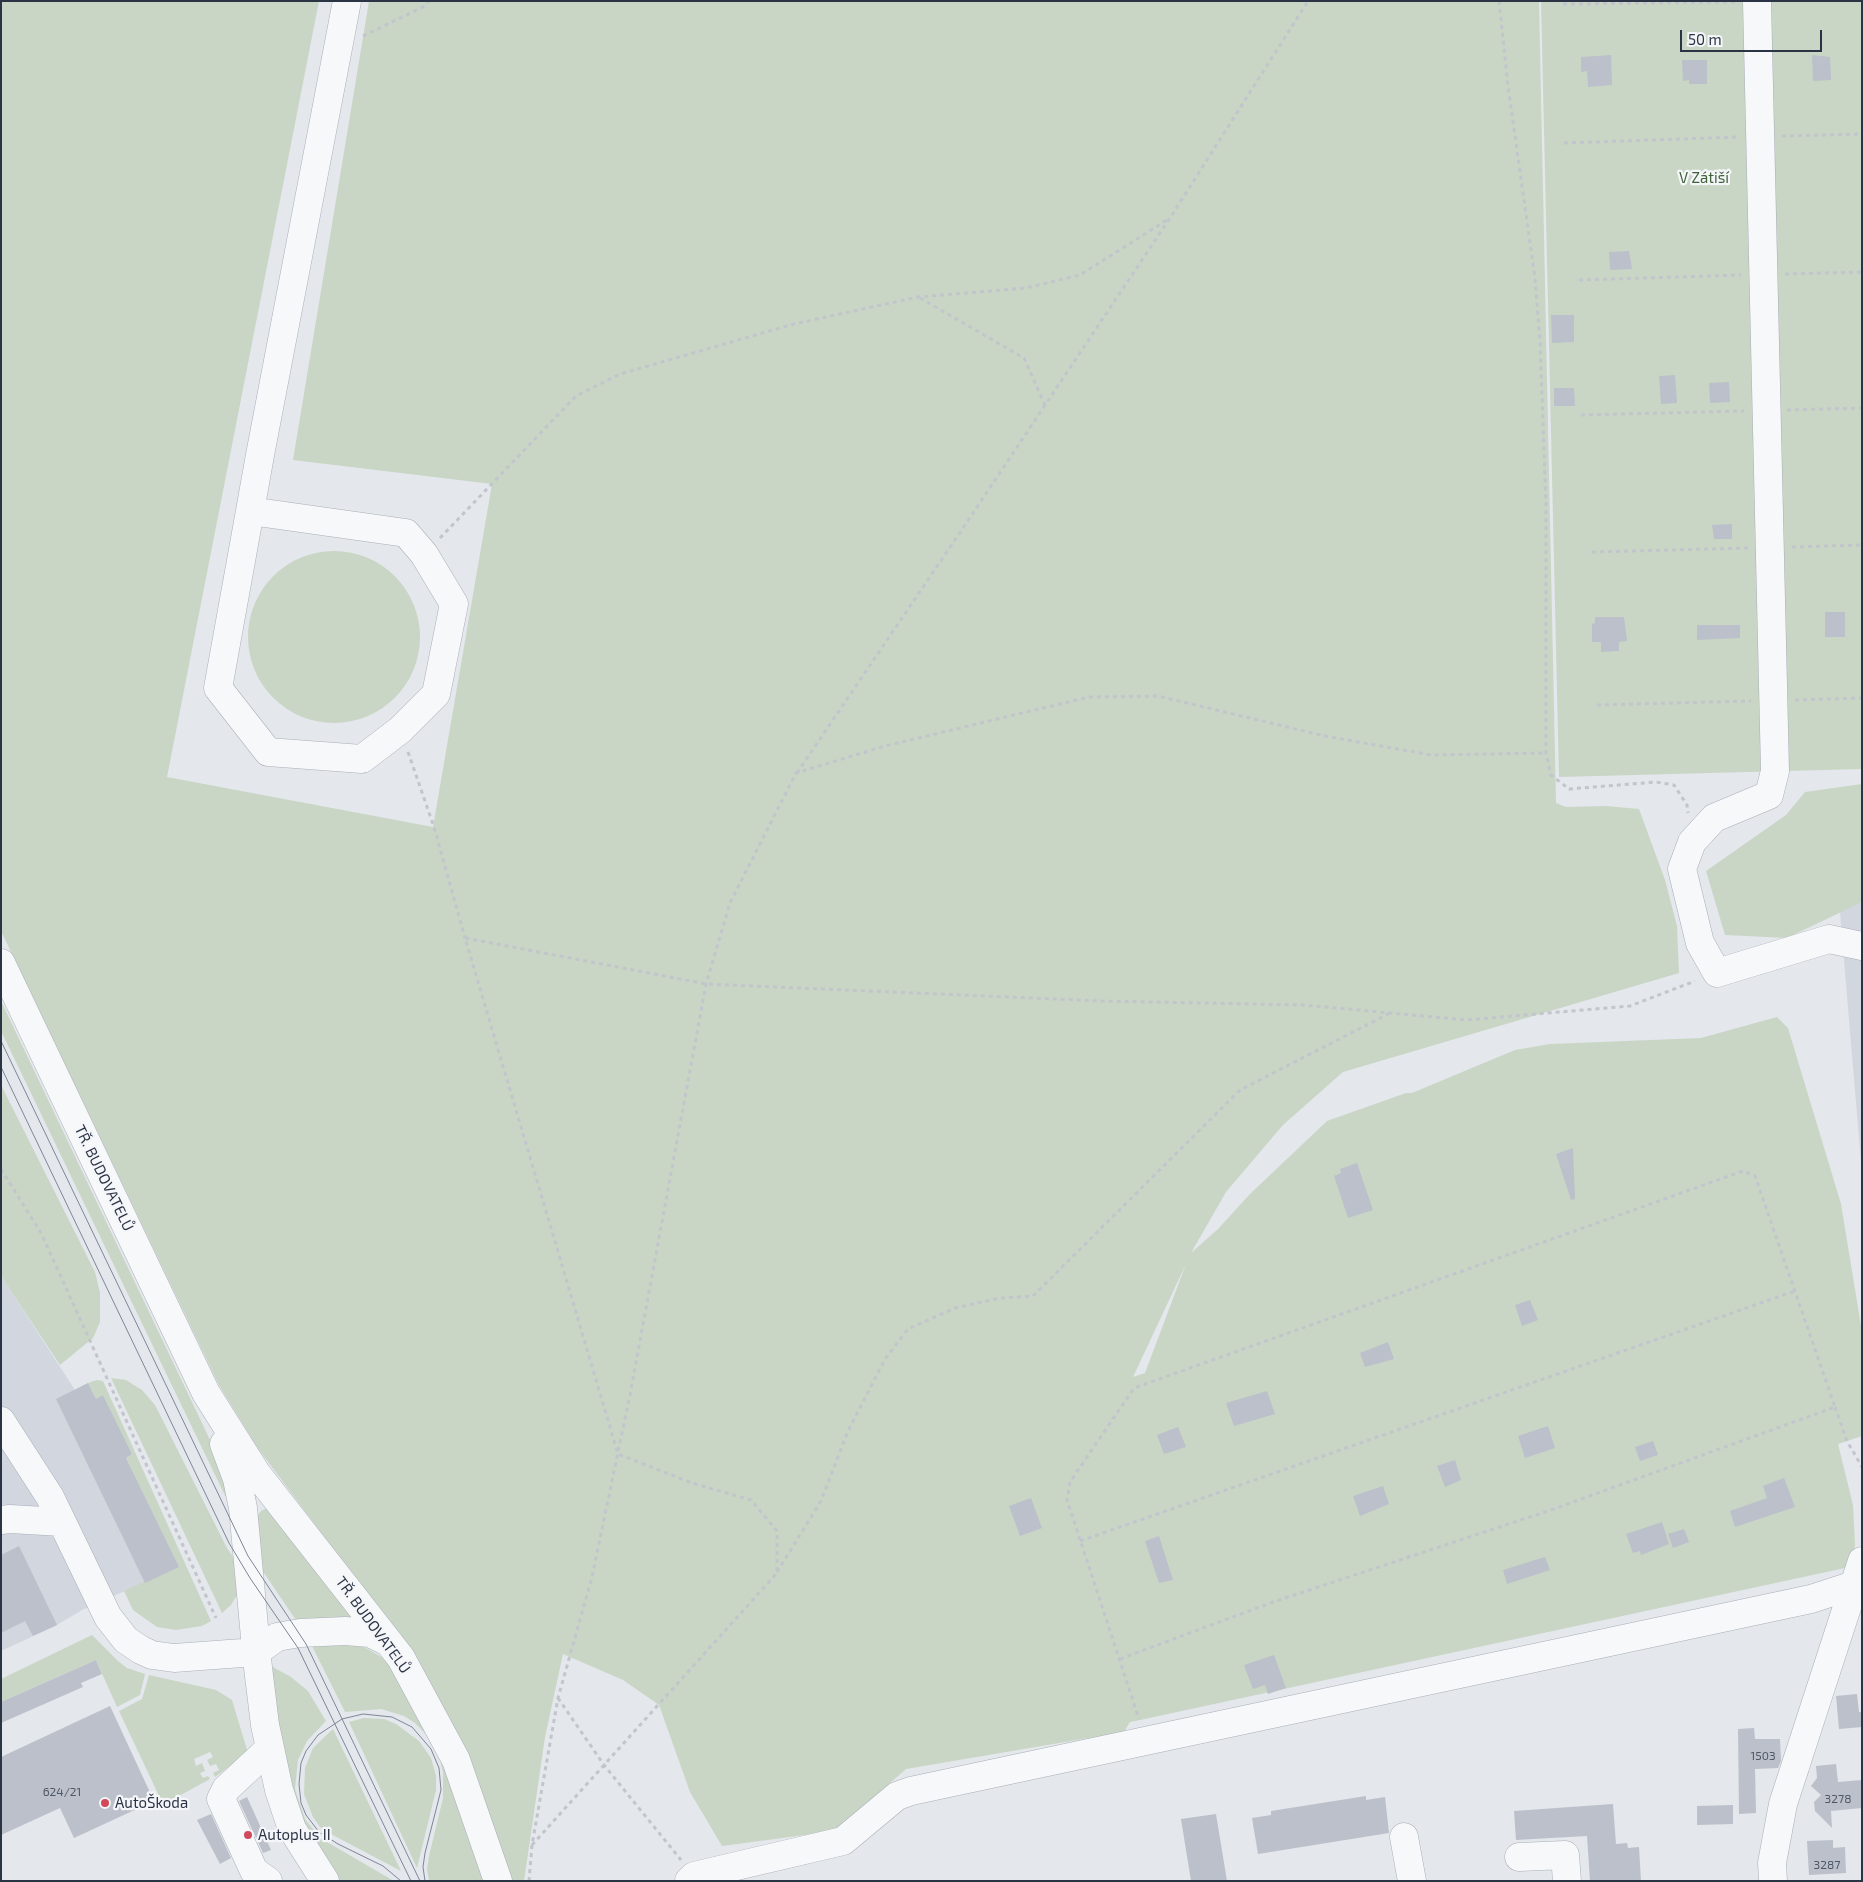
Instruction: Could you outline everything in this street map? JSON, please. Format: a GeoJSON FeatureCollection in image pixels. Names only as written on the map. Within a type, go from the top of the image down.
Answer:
{"type":"FeatureCollection","features":[{"type":"Feature","properties":{"kind":"street"},"geometry":{"type":"LineString","coordinates":[[250,511],[406,533],[424,554],[454,604],[436,694],[400,730],[362,759],[268,752],[218,688],[250,511],[347,1]]}},
{"type":"Feature","properties":{"kind":"street"},"geometry":{"type":"LineString","coordinates":[[1757,1],[1775,771],[1769,795],[1714,818],[1692,842],[1682,868],[1700,943],[1717,973],[1829,939],[1862,946]]}},
{"type":"Feature","properties":{"kind":"street","name":"TŘ. BUDOVATELŮ"},"geometry":{"type":"LineString","coordinates":[[1,963],[206,1393],[237,1480],[242,1508],[256,1652],[270,1748],[279,1790],[292,1829],[317,1880]]}},
{"type":"Feature","properties":{"kind":"street","name":"TŘ. BUDOVATELŮ"},"geometry":{"type":"LineString","coordinates":[[206,1393],[257,1474],[401,1658],[456,1760],[498,1881]]}},
{"type":"Feature","properties":{"kind":"street"},"geometry":{"type":"LineString","coordinates":[[1,1421],[50,1497],[108,1617],[119,1632],[134,1646],[152,1655],[174,1658],[256,1652],[278,1637],[300,1633],[361,1632],[370,1633],[388,1642]]}},
{"type":"Feature","properties":{"kind":"street"},"geometry":{"type":"LineString","coordinates":[[1,1433],[1,1454]]}},
{"type":"Feature","properties":{"kind":"street"},"geometry":{"type":"LineString","coordinates":[[1,1520],[10,1518],[62,1522]]}},
{"type":"Feature","properties":{"kind":"street"},"geometry":{"type":"LineString","coordinates":[[691,1878],[843,1841],[897,1796],[911,1791],[1811,1599],[1858,1573]]}},
{"type":"Feature","properties":{"kind":"street"},"geometry":{"type":"LineString","coordinates":[[1773,1881],[1772,1863],[1783,1804],[1858,1573]]}},
{"type":"Feature","properties":{"kind":"street"},"geometry":{"type":"LineString","coordinates":[[268,1881],[254,1871],[221,1799],[226,1789],[270,1748]]}},
{"type":"Feature","properties":{"kind":"street"},"geometry":{"type":"LineString","coordinates":[[1404,1837],[1412,1881]]}},
{"type":"Feature","properties":{"kind":"street"},"geometry":{"type":"LineString","coordinates":[[1519,1857],[1565,1855],[1567,1881]]}},
{"type":"Feature","properties":{"kind":"path"},"geometry":{"type":"LineString","coordinates":[[340,36],[362,36],[423,7],[429,1]]}},
{"type":"Feature","properties":{"kind":"path"},"geometry":{"type":"LineString","coordinates":[[529,1881],[532,1845],[558,1698],[592,1577],[618,1454],[706,984],[730,904],[796,773],[1170,218],[1308,1]]}},
{"type":"Feature","properties":{"kind":"path"},"geometry":{"type":"LineString","coordinates":[[1499,1],[1508,86],[1535,278],[1540,341],[1546,505],[1546,753],[1551,775],[1569,789],[1656,782],[1674,785],[1687,805],[1692,842]]}},
{"type":"Feature","properties":{"kind":"path"},"geometry":{"type":"LineString","coordinates":[[1563,4],[1757,1]]}},
{"type":"Feature","properties":{"kind":"path"},"geometry":{"type":"LineString","coordinates":[[1564,144],[1862,134]]}},
{"type":"Feature","properties":{"kind":"path"},"geometry":{"type":"LineString","coordinates":[[424,554],[576,396],[620,374],[794,324],[918,298],[1026,288],[1080,275],[1170,218]]}},
{"type":"Feature","properties":{"kind":"path"},"geometry":{"type":"LineString","coordinates":[[1579,280],[1862,272]]}},
{"type":"Feature","properties":{"kind":"path"},"geometry":{"type":"LineString","coordinates":[[918,298],[1024,358],[1045,406]]}},
{"type":"Feature","properties":{"kind":"path"},"geometry":{"type":"LineString","coordinates":[[1581,415],[1862,408]]}},
{"type":"Feature","properties":{"kind":"path"},"geometry":{"type":"LineString","coordinates":[[1592,552],[1862,545]]}},
{"type":"Feature","properties":{"kind":"path"},"geometry":{"type":"LineString","coordinates":[[796,773],[885,746],[1089,697],[1158,696],[1325,736],[1431,755],[1546,753]]}},
{"type":"Feature","properties":{"kind":"path"},"geometry":{"type":"LineString","coordinates":[[1596,705],[1862,698]]}},
{"type":"Feature","properties":{"kind":"path"},"geometry":{"type":"LineString","coordinates":[[400,730],[434,827],[465,938],[618,1454]]}},
{"type":"Feature","properties":{"kind":"path"},"geometry":{"type":"LineString","coordinates":[[465,938],[706,984],[1101,1001],[1304,1005],[1466,1020],[1630,1006],[1717,973]]}},
{"type":"Feature","properties":{"kind":"path"},"geometry":{"type":"LineString","coordinates":[[532,1845],[777,1573],[821,1501],[848,1432],[884,1359],[908,1329],[955,1308],[1000,1298],[1033,1296],[1240,1090],[1391,1013]]}},
{"type":"Feature","properties":{"kind":"path"},"geometry":{"type":"LineString","coordinates":[[1,1169],[41,1233],[216,1618]]}},
{"type":"Feature","properties":{"kind":"path"},"geometry":{"type":"LineString","coordinates":[[1140,1720],[1067,1500],[1070,1482],[1134,1388],[1743,1171],[1755,1176],[1847,1441],[1862,1467]]}},
{"type":"Feature","properties":{"kind":"path"},"geometry":{"type":"LineString","coordinates":[[1080,1541],[1795,1291]]}},
{"type":"Feature","properties":{"kind":"path"},"geometry":{"type":"LineString","coordinates":[[1120,1659],[1273,1602],[1551,1510],[1835,1407]]}},
{"type":"Feature","properties":{"kind":"path"},"geometry":{"type":"LineString","coordinates":[[618,1454],[692,1483],[751,1500],[777,1532],[777,1573]]}},
{"type":"Feature","properties":{"kind":"path"},"geometry":{"type":"LineString","coordinates":[[558,1698],[604,1766],[691,1878]]}},
{"type":"Feature","properties":{"kind":"shaded area"},"geometry":{"type":"Polygon","coordinates":[[[1862,902],[1862,1174],[1840,912],[1862,902]]]}},
{"type":"Feature","properties":{"kind":"shaded area"},"geometry":{"type":"Polygon","coordinates":[[[1,1276],[75,1390],[88,1383],[95,1398],[103,1395],[132,1454],[126,1458],[179,1567],[82,1610],[57,1625],[1,1651],[1,1276]]]}},
{"type":"Feature","properties":{"kind":"green space"},"geometry":{"type":"Polygon","coordinates":[[[1,1],[319,1],[167,777],[433,827],[492,484],[293,460],[369,1],[1539,1],[1556,803],[1566,807],[1606,806],[1639,809],[1665,880],[1677,926],[1679,973],[1343,1072],[1283,1125],[1226,1192],[1191,1253],[1218,1229],[1250,1194],[1327,1121],[1406,1093],[1412,1093],[1515,1050],[1550,1044],[1701,1038],[1777,1017],[1788,1028],[1841,1204],[1862,1332],[1862,1436],[1838,1444],[1853,1505],[1855,1545],[1853,1556],[1845,1568],[1130,1722],[1124,1732],[906,1769],[835,1831],[722,1846],[690,1792],[659,1705],[623,1680],[563,1654],[545,1737],[524,1881],[507,1881],[367,1594],[257,1447],[219,1385],[1,931],[1,1]],[[1186,1264],[1133,1377],[1145,1373],[1186,1264]]]}},
{"type":"Feature","properties":{"kind":"green space","name":"V Zátiší"},"geometry":{"type":"Polygon","coordinates":[[[1541,1],[1862,1],[1862,769],[1559,777],[1541,1]]]}},
{"type":"Feature","properties":{"kind":"green space"},"geometry":{"type":"Polygon","coordinates":[[[342,551],[359,554],[375,561],[389,570],[401,582],[417,612],[420,637],[419,654],[414,670],[401,692],[389,704],[359,720],[326,723],[309,720],[293,713],[279,704],[267,692],[251,662],[248,629],[251,612],[258,596],[267,582],[279,570],[309,554],[342,551]]]}},
{"type":"Feature","properties":{"kind":"green space"},"geometry":{"type":"Polygon","coordinates":[[[1862,784],[1862,902],[1787,938],[1725,935],[1706,871],[1786,815],[1805,792],[1862,784]]]}},
{"type":"Feature","properties":{"kind":"green space"},"geometry":{"type":"Polygon","coordinates":[[[1,1001],[211,1442],[223,1471],[231,1508],[1,1031],[1,1001]]]}},
{"type":"Feature","properties":{"kind":"green space"},"geometry":{"type":"Polygon","coordinates":[[[1,1085],[95,1272],[100,1293],[100,1322],[93,1338],[60,1365],[1,1276],[1,1085]]]}},
{"type":"Feature","properties":{"kind":"green space"},"geometry":{"type":"Polygon","coordinates":[[[111,1378],[126,1380],[142,1390],[155,1405],[227,1548],[240,1567],[237,1595],[231,1605],[222,1613],[111,1378]]]}},
{"type":"Feature","properties":{"kind":"green space"},"geometry":{"type":"Polygon","coordinates":[[[97,1380],[103,1381],[211,1621],[202,1626],[176,1630],[157,1627],[133,1610],[124,1591],[178,1566],[126,1458],[132,1454],[103,1395],[96,1399],[88,1383],[97,1380]]]}},
{"type":"Feature","properties":{"kind":"green space"},"geometry":{"type":"Polygon","coordinates":[[[267,1508],[353,1615],[353,1621],[302,1629],[262,1570],[257,1516],[267,1508]]]}},
{"type":"Feature","properties":{"kind":"green space"},"geometry":{"type":"Polygon","coordinates":[[[92,1635],[127,1668],[145,1674],[140,1695],[117,1707],[96,1660],[1,1702],[1,1679],[92,1635]]]}},
{"type":"Feature","properties":{"kind":"green space"},"geometry":{"type":"Polygon","coordinates":[[[308,1638],[359,1644],[390,1662],[451,1772],[486,1881],[429,1881],[427,1869],[429,1856],[443,1798],[443,1772],[439,1756],[430,1738],[415,1723],[404,1716],[381,1709],[345,1712],[308,1638]]]}},
{"type":"Feature","properties":{"kind":"green space"},"geometry":{"type":"Polygon","coordinates":[[[269,1665],[291,1677],[308,1691],[326,1721],[307,1741],[298,1760],[295,1789],[305,1819],[320,1838],[394,1881],[336,1881],[286,1788],[269,1665]]]}},
{"type":"Feature","properties":{"kind":"green space"},"geometry":{"type":"Polygon","coordinates":[[[149,1675],[216,1690],[232,1700],[248,1753],[215,1777],[213,1773],[219,1770],[216,1764],[210,1766],[207,1760],[213,1757],[210,1752],[194,1759],[196,1766],[202,1763],[205,1771],[200,1773],[203,1778],[208,1776],[210,1779],[170,1801],[160,1798],[119,1711],[142,1699],[149,1675]]]}},
{"type":"Feature","properties":{"kind":"green space"},"geometry":{"type":"Polygon","coordinates":[[[364,1718],[384,1719],[396,1724],[419,1741],[431,1758],[436,1776],[436,1790],[417,1868],[349,1722],[364,1718]]]}},
{"type":"Feature","properties":{"kind":"green space"},"geometry":{"type":"Polygon","coordinates":[[[333,1729],[401,1871],[329,1833],[320,1827],[313,1817],[304,1794],[305,1768],[313,1748],[333,1729]]]}},
{"type":"Feature","properties":{"kind":"building"},"geometry":{"type":"Polygon","coordinates":[[[1611,55],[1612,85],[1588,87],[1587,71],[1581,72],[1581,57],[1611,55]]]}},
{"type":"Feature","properties":{"kind":"building"},"geometry":{"type":"Polygon","coordinates":[[[1812,55],[1830,57],[1831,80],[1813,81],[1812,55]]]}},
{"type":"Feature","properties":{"kind":"building"},"geometry":{"type":"Polygon","coordinates":[[[1682,60],[1707,60],[1707,84],[1689,84],[1689,80],[1683,81],[1682,60]]]}},
{"type":"Feature","properties":{"kind":"building"},"geometry":{"type":"Polygon","coordinates":[[[1629,251],[1632,269],[1610,270],[1609,252],[1629,251]]]}},
{"type":"Feature","properties":{"kind":"building"},"geometry":{"type":"Polygon","coordinates":[[[1551,315],[1574,315],[1574,342],[1552,343],[1551,315]]]}},
{"type":"Feature","properties":{"kind":"building"},"geometry":{"type":"Polygon","coordinates":[[[1675,375],[1677,403],[1661,404],[1659,376],[1675,375]]]}},
{"type":"Feature","properties":{"kind":"building"},"geometry":{"type":"Polygon","coordinates":[[[1729,382],[1730,402],[1710,403],[1709,383],[1729,382]]]}},
{"type":"Feature","properties":{"kind":"building"},"geometry":{"type":"Polygon","coordinates":[[[1554,388],[1574,388],[1575,406],[1554,406],[1554,388]]]}},
{"type":"Feature","properties":{"kind":"building"},"geometry":{"type":"Polygon","coordinates":[[[1732,524],[1732,539],[1714,539],[1712,525],[1732,524]]]}},
{"type":"Feature","properties":{"kind":"building"},"geometry":{"type":"Polygon","coordinates":[[[1825,612],[1845,612],[1845,637],[1825,637],[1825,612]]]}},
{"type":"Feature","properties":{"kind":"building"},"geometry":{"type":"Polygon","coordinates":[[[1595,617],[1624,617],[1627,641],[1619,642],[1619,651],[1601,652],[1601,642],[1592,642],[1592,624],[1595,623],[1595,617]]]}},
{"type":"Feature","properties":{"kind":"building"},"geometry":{"type":"Polygon","coordinates":[[[1697,625],[1740,625],[1740,638],[1697,640],[1697,625]]]}},
{"type":"Feature","properties":{"kind":"building"},"geometry":{"type":"Polygon","coordinates":[[[1573,1148],[1575,1199],[1571,1200],[1556,1154],[1573,1148]]]}},
{"type":"Feature","properties":{"kind":"building"},"geometry":{"type":"Polygon","coordinates":[[[1357,1163],[1373,1210],[1348,1218],[1334,1176],[1341,1173],[1340,1169],[1357,1163]]]}},
{"type":"Feature","properties":{"kind":"building"},"geometry":{"type":"Polygon","coordinates":[[[1530,1300],[1538,1320],[1522,1326],[1515,1305],[1530,1300]]]}},
{"type":"Feature","properties":{"kind":"building"},"geometry":{"type":"Polygon","coordinates":[[[1388,1342],[1394,1359],[1365,1367],[1360,1353],[1388,1342]]]}},
{"type":"Feature","properties":{"kind":"building"},"geometry":{"type":"Polygon","coordinates":[[[88,1383],[96,1399],[103,1395],[132,1454],[126,1458],[179,1567],[145,1583],[56,1399],[88,1383]]]}},
{"type":"Feature","properties":{"kind":"building"},"geometry":{"type":"Polygon","coordinates":[[[1267,1391],[1275,1414],[1234,1426],[1226,1403],[1267,1391]]]}},
{"type":"Feature","properties":{"kind":"building"},"geometry":{"type":"Polygon","coordinates":[[[1548,1426],[1555,1448],[1525,1458],[1518,1436],[1548,1426]]]}},
{"type":"Feature","properties":{"kind":"building"},"geometry":{"type":"Polygon","coordinates":[[[1178,1427],[1186,1447],[1164,1454],[1157,1435],[1178,1427]]]}},
{"type":"Feature","properties":{"kind":"building"},"geometry":{"type":"Polygon","coordinates":[[[1653,1441],[1658,1455],[1640,1461],[1635,1447],[1653,1441]]]}},
{"type":"Feature","properties":{"kind":"building"},"geometry":{"type":"Polygon","coordinates":[[[1455,1460],[1461,1480],[1445,1487],[1437,1466],[1455,1460]]]}},
{"type":"Feature","properties":{"kind":"building"},"geometry":{"type":"Polygon","coordinates":[[[1784,1478],[1795,1507],[1735,1527],[1730,1511],[1767,1498],[1763,1486],[1784,1478]]]}},
{"type":"Feature","properties":{"kind":"building"},"geometry":{"type":"Polygon","coordinates":[[[1383,1486],[1389,1504],[1360,1516],[1353,1496],[1383,1486]]]}},
{"type":"Feature","properties":{"kind":"building"},"geometry":{"type":"Polygon","coordinates":[[[1031,1498],[1042,1528],[1020,1536],[1009,1506],[1031,1498]]]}},
{"type":"Feature","properties":{"kind":"building"},"geometry":{"type":"Polygon","coordinates":[[[1662,1522],[1669,1544],[1641,1555],[1640,1551],[1633,1553],[1626,1534],[1662,1522]]]}},
{"type":"Feature","properties":{"kind":"building"},"geometry":{"type":"Polygon","coordinates":[[[1684,1529],[1689,1542],[1673,1548],[1668,1534],[1684,1529]]]}},
{"type":"Feature","properties":{"kind":"building"},"geometry":{"type":"Polygon","coordinates":[[[1159,1536],[1173,1580],[1159,1583],[1145,1541],[1159,1536]]]}},
{"type":"Feature","properties":{"kind":"building"},"geometry":{"type":"Polygon","coordinates":[[[19,1546],[57,1625],[33,1636],[25,1621],[1,1633],[1,1555],[19,1546]]]}},
{"type":"Feature","properties":{"kind":"building"},"geometry":{"type":"Polygon","coordinates":[[[1545,1557],[1550,1570],[1507,1584],[1503,1570],[1545,1557]]]}},
{"type":"Feature","properties":{"kind":"building"},"geometry":{"type":"Polygon","coordinates":[[[1274,1655],[1286,1688],[1268,1694],[1265,1685],[1253,1689],[1244,1665],[1274,1655]]]}},
{"type":"Feature","properties":{"kind":"building"},"geometry":{"type":"Polygon","coordinates":[[[96,1660],[102,1674],[81,1683],[83,1687],[1,1723],[1,1702],[96,1660]]]}},
{"type":"Feature","properties":{"kind":"building"},"geometry":{"type":"Polygon","coordinates":[[[1857,1694],[1859,1712],[1862,1712],[1862,1727],[1839,1729],[1836,1696],[1857,1694]]]}},
{"type":"Feature","properties":{"kind":"building"},"geometry":{"type":"Polygon","coordinates":[[[110,1706],[154,1801],[74,1838],[60,1808],[1,1835],[1,1757],[110,1706]]]}},
{"type":"Feature","properties":{"kind":"building"},"geometry":{"type":"Polygon","coordinates":[[[1754,1728],[1755,1739],[1780,1739],[1781,1761],[1778,1768],[1755,1769],[1756,1813],[1739,1814],[1738,1729],[1754,1728]]]}},
{"type":"Feature","properties":{"kind":"building"},"geometry":{"type":"Polygon","coordinates":[[[1836,1764],[1838,1782],[1862,1780],[1862,1808],[1831,1811],[1832,1828],[1815,1811],[1814,1802],[1821,1795],[1811,1786],[1817,1778],[1816,1766],[1836,1764]]]}},
{"type":"Feature","properties":{"kind":"building"},"geometry":{"type":"Polygon","coordinates":[[[1366,1796],[1366,1800],[1385,1797],[1389,1833],[1258,1854],[1252,1818],[1271,1815],[1271,1811],[1366,1796]]]}},
{"type":"Feature","properties":{"kind":"building"},"geometry":{"type":"Polygon","coordinates":[[[247,1797],[271,1850],[263,1853],[239,1801],[247,1797]]]}},
{"type":"Feature","properties":{"kind":"building"},"geometry":{"type":"Polygon","coordinates":[[[1613,1804],[1616,1844],[1627,1843],[1628,1848],[1639,1847],[1641,1881],[1590,1881],[1587,1836],[1516,1840],[1514,1811],[1613,1804]]]}},
{"type":"Feature","properties":{"kind":"building"},"geometry":{"type":"Polygon","coordinates":[[[1733,1805],[1733,1824],[1697,1825],[1697,1806],[1733,1805]]]}},
{"type":"Feature","properties":{"kind":"building"},"geometry":{"type":"Polygon","coordinates":[[[211,1814],[231,1858],[220,1864],[197,1820],[211,1814]]]}},
{"type":"Feature","properties":{"kind":"building"},"geometry":{"type":"Polygon","coordinates":[[[1216,1814],[1227,1881],[1191,1881],[1181,1819],[1216,1814]]]}},
{"type":"Feature","properties":{"kind":"building"},"geometry":{"type":"Polygon","coordinates":[[[1833,1840],[1833,1848],[1845,1847],[1846,1873],[1809,1875],[1807,1841],[1833,1840]]]}},
{"type":"Feature","properties":{"kind":"tram line"},"geometry":{"type":"LineString","coordinates":[[1,1041],[248,1556],[306,1644],[420,1881]]}},
{"type":"Feature","properties":{"kind":"tram line"},"geometry":{"type":"LineString","coordinates":[[1,1067],[229,1543],[250,1578],[298,1648],[411,1881]]}},
{"type":"Feature","properties":{"kind":"tram line"},"geometry":{"type":"LineString","coordinates":[[401,1881],[383,1866],[338,1844],[319,1832],[306,1815],[301,1803],[299,1784],[301,1763],[306,1751],[318,1735],[342,1719],[363,1714],[392,1717],[412,1727],[431,1749],[439,1768],[441,1790],[425,1853],[423,1867],[425,1881]]}},
{"type":"Feature","properties":{"kind":"place","name":"AutoŠkoda"},"geometry":{"type":"Point","coordinates":[105,1803]}},
{"type":"Feature","properties":{"kind":"place","name":"Autoplus II"},"geometry":{"type":"Point","coordinates":[248,1835]}}]}
